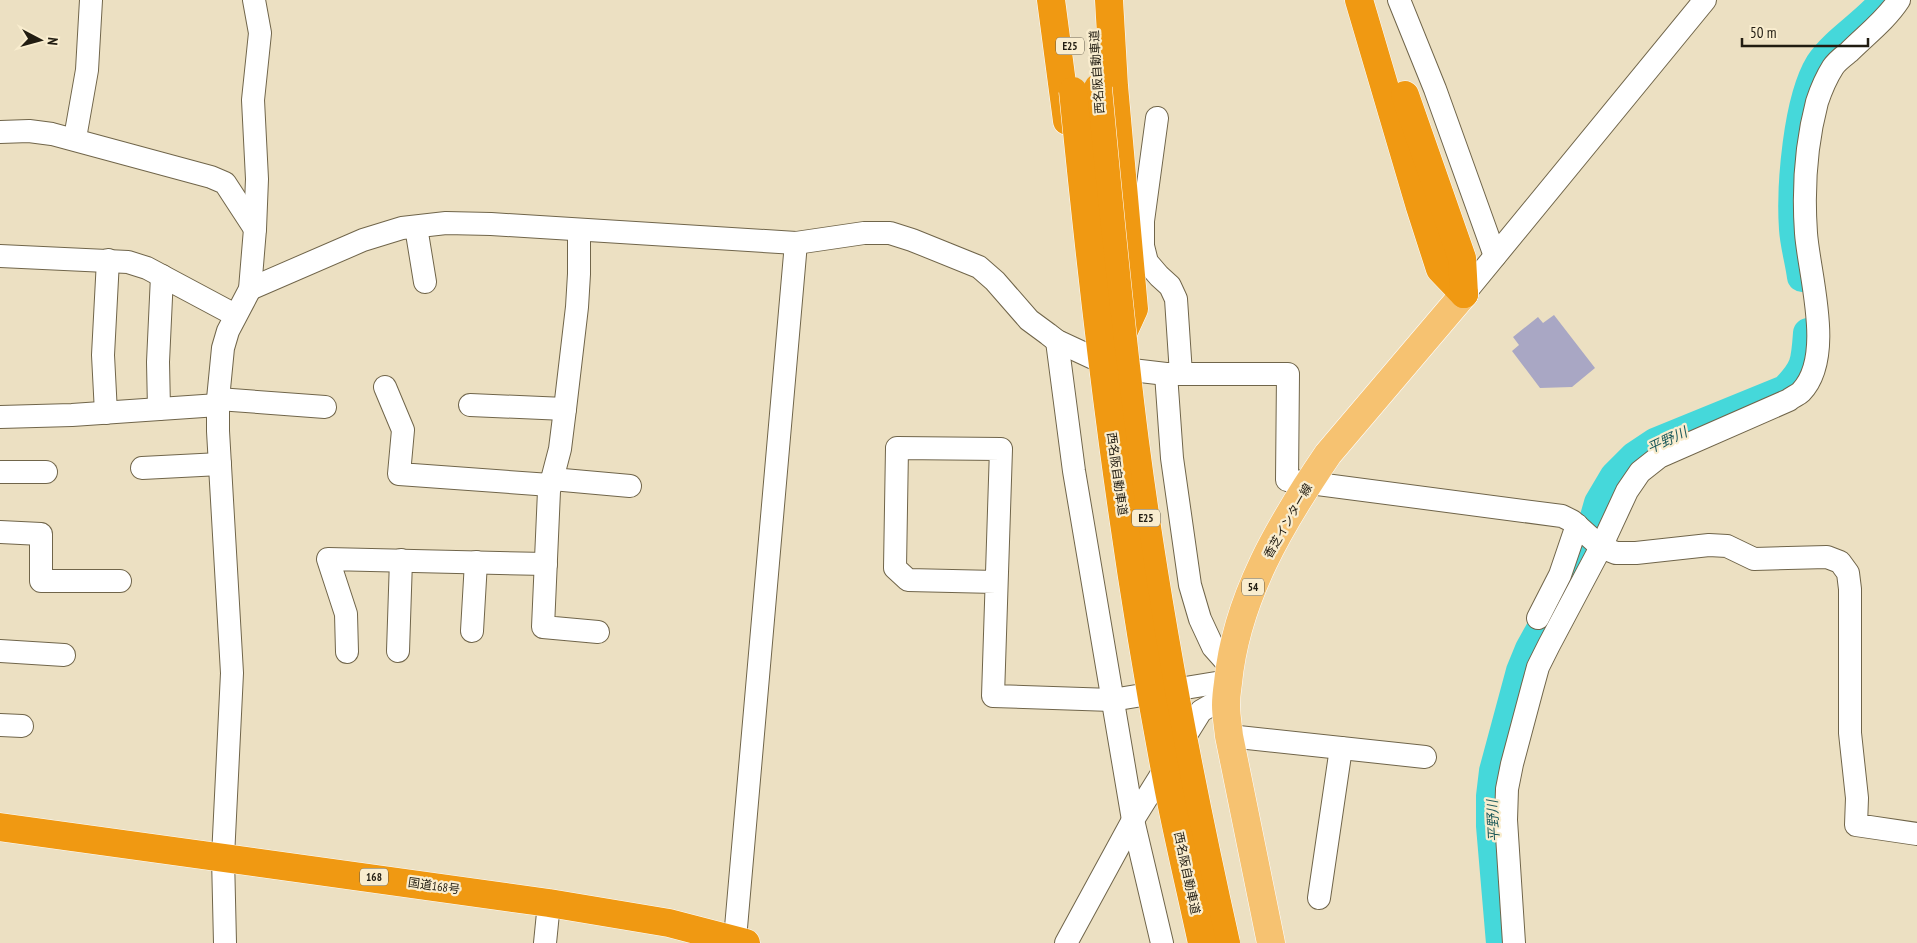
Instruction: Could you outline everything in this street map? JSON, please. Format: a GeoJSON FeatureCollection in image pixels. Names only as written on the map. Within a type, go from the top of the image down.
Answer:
{"type":"FeatureCollection","features":[{"type":"Feature","properties":{"kind":"highway"},"geometry":{"type":"LineString","coordinates":[[1051,0],[1087,89]]}},
{"type":"Feature","properties":{"kind":"highway","name":"西名阪自動車道"},"geometry":{"type":"LineString","coordinates":[[1067,0],[1087,89],[1123,333],[1135,443],[1153,564],[1206,853],[1226,943]]}},
{"type":"Feature","properties":{"kind":"highway","name":"西名阪自動車道"},"geometry":{"type":"LineString","coordinates":[[1092,0],[1087,89],[1078,142],[1099,344],[1130,568],[1169,791],[1202,943]]}},
{"type":"Feature","properties":{"kind":"highway"},"geometry":{"type":"LineString","coordinates":[[1087,89],[1110,0]]}},
{"type":"Feature","properties":{"kind":"highway"},"geometry":{"type":"LineString","coordinates":[[1359,0],[1417,198],[1440,269],[1464,294]]}},
{"type":"Feature","properties":{"kind":"highway"},"geometry":{"type":"LineString","coordinates":[[1372,0],[1462,258],[1464,294]]}},
{"type":"Feature","properties":{"kind":"highway","name":"国道168号"},"geometry":{"type":"LineString","coordinates":[[0,826],[549,903],[669,923],[741,941]]}},
{"type":"Feature","properties":{"kind":"main road","name":"香芝インター線"},"geometry":{"type":"LineString","coordinates":[[1271,943],[1229,736],[1228,684],[1239,627],[1252,589],[1288,515],[1328,454],[1464,294]]}},
{"type":"Feature","properties":{"kind":"street"},"geometry":{"type":"LineString","coordinates":[[75,138],[87,70],[91,0]]}},
{"type":"Feature","properties":{"kind":"street"},"geometry":{"type":"LineString","coordinates":[[225,943],[223,857],[232,673],[218,402],[223,348],[235,315],[250,289],[257,179],[253,100],[260,33],[254,0]]}},
{"type":"Feature","properties":{"kind":"street"},"geometry":{"type":"LineString","coordinates":[[1399,0],[1435,89],[1495,256]]}},
{"type":"Feature","properties":{"kind":"street"},"geometry":{"type":"LineString","coordinates":[[1464,294],[1705,0]]}},
{"type":"Feature","properties":{"kind":"street"},"geometry":{"type":"LineString","coordinates":[[1538,618],[1560,576],[1640,472],[1659,457],[1789,400],[1801,392],[1809,380],[1817,355],[1817,321],[1816,292],[1806,235],[1805,200],[1809,144],[1817,102],[1833,66],[1891,12],[1898,0]]}},
{"type":"Feature","properties":{"kind":"street"},"geometry":{"type":"LineString","coordinates":[[1157,118],[1143,221],[1142,246],[1147,262],[1170,286],[1176,299],[1172,458],[1190,585],[1200,619],[1228,684]]}},
{"type":"Feature","properties":{"kind":"street"},"geometry":{"type":"LineString","coordinates":[[0,132],[28,131],[75,138],[211,176],[225,183],[255,228]]}},
{"type":"Feature","properties":{"kind":"street"},"geometry":{"type":"LineString","coordinates":[[250,289],[363,240],[402,228],[446,223],[796,243],[864,233],[890,233],[912,240],[978,267],[995,281],[1029,320],[1057,341],[1114,368],[1173,374],[1288,374],[1287,480],[1549,513],[1562,516],[1616,553],[1636,553],[1709,545],[1727,546],[1754,559],[1827,557],[1840,562],[1848,573],[1850,589],[1850,734],[1857,798],[1856,825],[1917,834]]}},
{"type":"Feature","properties":{"kind":"street"},"geometry":{"type":"LineString","coordinates":[[416,227],[425,282]]}},
{"type":"Feature","properties":{"kind":"street"},"geometry":{"type":"LineString","coordinates":[[579,230],[577,307],[560,449],[551,482],[543,627],[598,632]]}},
{"type":"Feature","properties":{"kind":"street"},"geometry":{"type":"LineString","coordinates":[[741,941],[796,243]]}},
{"type":"Feature","properties":{"kind":"street"},"geometry":{"type":"LineString","coordinates":[[0,256],[128,262],[147,268],[235,315]]}},
{"type":"Feature","properties":{"kind":"street"},"geometry":{"type":"LineString","coordinates":[[106,413],[103,356],[108,260]]}},
{"type":"Feature","properties":{"kind":"street"},"geometry":{"type":"LineString","coordinates":[[159,409],[158,353],[162,276]]}},
{"type":"Feature","properties":{"kind":"street"},"geometry":{"type":"LineString","coordinates":[[1057,341],[1074,471],[1112,700],[1133,820],[1162,943]]}},
{"type":"Feature","properties":{"kind":"street"},"geometry":{"type":"LineString","coordinates":[[384,387],[403,430],[398,474],[630,486]]}},
{"type":"Feature","properties":{"kind":"street"},"geometry":{"type":"LineString","coordinates":[[0,417],[106,413],[218,402],[325,407]]}},
{"type":"Feature","properties":{"kind":"street"},"geometry":{"type":"LineString","coordinates":[[470,405],[565,409]]}},
{"type":"Feature","properties":{"kind":"street"},"geometry":{"type":"LineString","coordinates":[[996,582],[908,580],[894,568],[897,448],[1001,449],[993,696],[1112,700],[1228,684]]}},
{"type":"Feature","properties":{"kind":"street"},"geometry":{"type":"LineString","coordinates":[[142,468],[220,464]]}},
{"type":"Feature","properties":{"kind":"street"},"geometry":{"type":"LineString","coordinates":[[0,472],[46,472]]}},
{"type":"Feature","properties":{"kind":"street"},"geometry":{"type":"LineString","coordinates":[[0,532],[41,534],[41,581],[120,581]]}},
{"type":"Feature","properties":{"kind":"street"},"geometry":{"type":"LineString","coordinates":[[1514,943],[1506,820],[1507,789],[1538,667],[1589,536]]}},
{"type":"Feature","properties":{"kind":"street"},"geometry":{"type":"LineString","coordinates":[[348,652],[346,614],[328,559],[546,564]]}},
{"type":"Feature","properties":{"kind":"street"},"geometry":{"type":"LineString","coordinates":[[398,651],[401,560]]}},
{"type":"Feature","properties":{"kind":"street"},"geometry":{"type":"LineString","coordinates":[[472,631],[476,562]]}},
{"type":"Feature","properties":{"kind":"street"},"geometry":{"type":"LineString","coordinates":[[0,651],[64,655]]}},
{"type":"Feature","properties":{"kind":"street"},"geometry":{"type":"LineString","coordinates":[[1066,943],[1133,820],[1201,711],[1212,704],[1228,684]]}},
{"type":"Feature","properties":{"kind":"street"},"geometry":{"type":"LineString","coordinates":[[0,725],[22,726]]}},
{"type":"Feature","properties":{"kind":"street"},"geometry":{"type":"LineString","coordinates":[[1229,736],[1425,757]]}},
{"type":"Feature","properties":{"kind":"street"},"geometry":{"type":"LineString","coordinates":[[1319,898],[1341,748]]}},
{"type":"Feature","properties":{"kind":"street"},"geometry":{"type":"LineString","coordinates":[[545,943],[549,903]]}},
{"type":"Feature","properties":{"kind":"building"},"geometry":{"type":"Polygon","coordinates":[[[1554,315],[1595,368],[1572,387],[1540,388],[1512,351],[1519,345],[1513,337],[1538,317],[1543,323],[1554,315]]]}},
{"type":"Feature","properties":{"kind":"waterway","name":"平野川"},"geometry":{"type":"LineString","coordinates":[[1802,277],[1793,211],[1795,167],[1806,99],[1812,80],[1827,55],[1885,0]]}},
{"type":"Feature","properties":{"kind":"waterway","name":"平野川"},"geometry":{"type":"LineString","coordinates":[[1501,943],[1491,826],[1491,796],[1494,771],[1521,671],[1530,649],[1586,548],[1599,503],[1615,476],[1634,457],[1655,443],[1785,390],[1804,364],[1808,333]]}}]}
